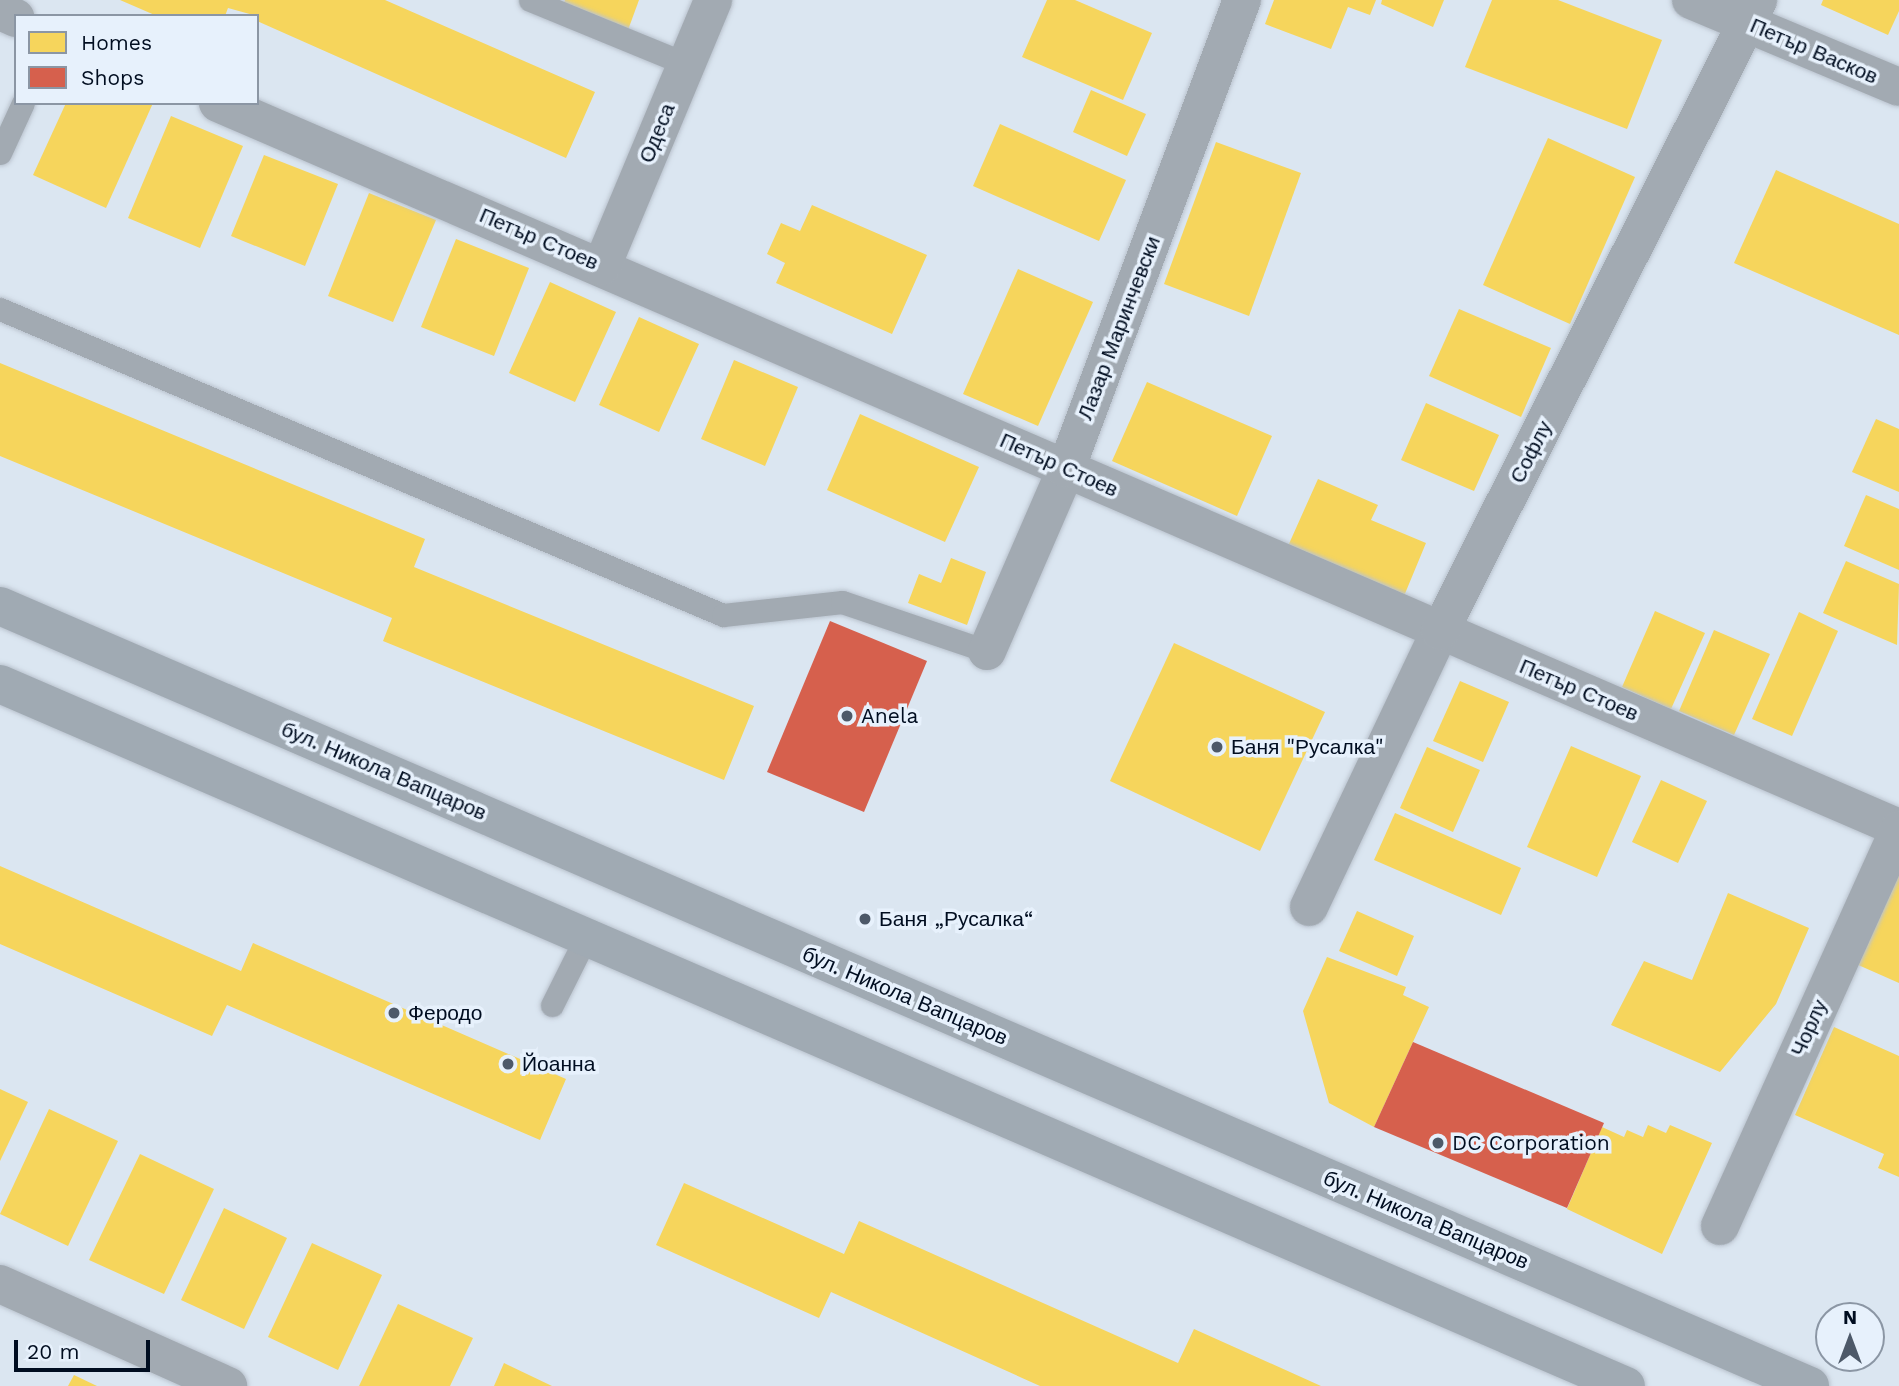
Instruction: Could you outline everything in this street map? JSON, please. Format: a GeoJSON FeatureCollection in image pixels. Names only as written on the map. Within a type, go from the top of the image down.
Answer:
{"type":"FeatureCollection","features":[{"type":"Feature","properties":{"kind":"street","name":"Одеса"},"geometry":{"type":"LineString","coordinates":[[602,265],[713,0]]}},
{"type":"Feature","properties":{"kind":"street","name":"Лазар Маринчевски"},"geometry":{"type":"LineString","coordinates":[[987,651],[1066,469],[1242,0]]}},
{"type":"Feature","properties":{"kind":"street","name":"Петър Васков"},"geometry":{"type":"LineString","coordinates":[[1691,0],[1753,12],[1899,87]]}},
{"type":"Feature","properties":{"kind":"street","name":"Софлу"},"geometry":{"type":"LineString","coordinates":[[1309,907],[1440,631],[1753,12]]}},
{"type":"Feature","properties":{"kind":"street","name":"Петър Стоев"},"geometry":{"type":"LineString","coordinates":[[223,105],[602,265],[1066,469],[1899,828]]}},
{"type":"Feature","properties":{"kind":"street","name":"бул. Никола Вапцаров"},"geometry":{"type":"LineString","coordinates":[[0,606],[1810,1386]]}},
{"type":"Feature","properties":{"kind":"street"},"geometry":{"type":"LineString","coordinates":[[0,684],[1626,1386]]}},
{"type":"Feature","properties":{"kind":"street","name":"Чорлу"},"geometry":{"type":"LineString","coordinates":[[1720,1226],[1899,828]]}},
{"type":"Feature","properties":{"kind":"street"},"geometry":{"type":"LineString","coordinates":[[0,1284],[228,1386]]}},
{"type":"Feature","properties":{"kind":"lane"},"geometry":{"type":"LineString","coordinates":[[530,0],[686,64]]}},
{"type":"Feature","properties":{"kind":"lane"},"geometry":{"type":"LineString","coordinates":[[0,153],[22,105]]}},
{"type":"Feature","properties":{"kind":"lane"},"geometry":{"type":"LineString","coordinates":[[0,309],[723,615],[842,602],[987,651]]}},
{"type":"Feature","properties":{"kind":"lane"},"geometry":{"type":"LineString","coordinates":[[552,1005],[586,937]]}},
{"type":"Feature","properties":{"kind":"building: Homes"},"geometry":{"type":"Polygon","coordinates":[[[120,0],[385,0],[595,92],[566,158],[259,22],[259,14],[228,8],[226,14],[152,14],[120,0]]]}},
{"type":"Feature","properties":{"kind":"building: Homes"},"geometry":{"type":"Polygon","coordinates":[[[565,0],[639,0],[628,30],[563,5],[565,0]]]}},
{"type":"Feature","properties":{"kind":"building: Homes"},"geometry":{"type":"Polygon","coordinates":[[[1047,0],[1075,0],[1152,33],[1123,100],[1022,57],[1047,0]]]}},
{"type":"Feature","properties":{"kind":"building: Homes"},"geometry":{"type":"Polygon","coordinates":[[[1274,0],[1376,0],[1370,15],[1348,7],[1331,49],[1265,24],[1274,0]]]}},
{"type":"Feature","properties":{"kind":"building: Homes"},"geometry":{"type":"Polygon","coordinates":[[[1382,0],[1444,0],[1433,27],[1381,4],[1382,0]]]}},
{"type":"Feature","properties":{"kind":"building: Homes"},"geometry":{"type":"Polygon","coordinates":[[[1492,0],[1558,0],[1662,40],[1627,129],[1465,67],[1492,0]]]}},
{"type":"Feature","properties":{"kind":"building: Homes"},"geometry":{"type":"Polygon","coordinates":[[[1823,0],[1899,0],[1899,11],[1888,35],[1821,5],[1823,0]]]}},
{"type":"Feature","properties":{"kind":"building: Homes"},"geometry":{"type":"Polygon","coordinates":[[[1091,90],[1146,114],[1127,156],[1073,132],[1091,90]]]}},
{"type":"Feature","properties":{"kind":"building: Homes"},"geometry":{"type":"Polygon","coordinates":[[[65,105],[152,105],[106,208],[33,175],[65,105]]]}},
{"type":"Feature","properties":{"kind":"building: Homes"},"geometry":{"type":"Polygon","coordinates":[[[171,116],[243,146],[200,248],[128,218],[171,116]]]}},
{"type":"Feature","properties":{"kind":"building: Homes"},"geometry":{"type":"Polygon","coordinates":[[[1000,124],[1126,180],[1099,241],[973,186],[1000,124]]]}},
{"type":"Feature","properties":{"kind":"building: Homes"},"geometry":{"type":"Polygon","coordinates":[[[1548,138],[1635,177],[1570,324],[1483,285],[1548,138]]]}},
{"type":"Feature","properties":{"kind":"building: Homes"},"geometry":{"type":"Polygon","coordinates":[[[1216,142],[1301,173],[1249,316],[1164,284],[1216,142]]]}},
{"type":"Feature","properties":{"kind":"building: Homes"},"geometry":{"type":"Polygon","coordinates":[[[264,155],[338,184],[305,266],[231,236],[264,155]]]}},
{"type":"Feature","properties":{"kind":"building: Homes"},"geometry":{"type":"Polygon","coordinates":[[[1776,170],[1899,224],[1899,335],[1734,263],[1776,170]]]}},
{"type":"Feature","properties":{"kind":"building: Homes"},"geometry":{"type":"Polygon","coordinates":[[[369,193],[436,220],[393,322],[328,296],[369,193]]]}},
{"type":"Feature","properties":{"kind":"building: Homes"},"geometry":{"type":"Polygon","coordinates":[[[812,205],[927,255],[892,334],[776,283],[785,263],[767,254],[781,223],[800,231],[812,205]]]}},
{"type":"Feature","properties":{"kind":"building: Homes"},"geometry":{"type":"Polygon","coordinates":[[[456,239],[529,268],[494,356],[421,327],[456,239]]]}},
{"type":"Feature","properties":{"kind":"building: Homes"},"geometry":{"type":"Polygon","coordinates":[[[1018,269],[1093,302],[1038,426],[963,394],[1018,269]]]}},
{"type":"Feature","properties":{"kind":"building: Homes"},"geometry":{"type":"Polygon","coordinates":[[[550,282],[616,312],[575,402],[509,373],[550,282]]]}},
{"type":"Feature","properties":{"kind":"building: Homes"},"geometry":{"type":"Polygon","coordinates":[[[1459,309],[1551,348],[1521,417],[1429,376],[1459,309]]]}},
{"type":"Feature","properties":{"kind":"building: Homes"},"geometry":{"type":"Polygon","coordinates":[[[639,317],[699,344],[659,432],[599,405],[639,317]]]}},
{"type":"Feature","properties":{"kind":"building: Homes"},"geometry":{"type":"Polygon","coordinates":[[[734,360],[798,387],[765,466],[701,439],[734,360]]]}},
{"type":"Feature","properties":{"kind":"building: Homes"},"geometry":{"type":"Polygon","coordinates":[[[0,363],[425,539],[414,567],[754,706],[724,780],[383,641],[392,618],[0,456],[0,363]]]}},
{"type":"Feature","properties":{"kind":"building: Homes"},"geometry":{"type":"Polygon","coordinates":[[[1147,382],[1272,436],[1237,516],[1112,461],[1147,382]]]}},
{"type":"Feature","properties":{"kind":"building: Homes"},"geometry":{"type":"Polygon","coordinates":[[[1426,403],[1499,435],[1474,491],[1401,460],[1426,403]]]}},
{"type":"Feature","properties":{"kind":"building: Homes"},"geometry":{"type":"Polygon","coordinates":[[[860,414],[979,467],[945,542],[827,490],[860,414]]]}},
{"type":"Feature","properties":{"kind":"building: Homes"},"geometry":{"type":"Polygon","coordinates":[[[1876,419],[1899,429],[1899,492],[1852,472],[1876,419]]]}},
{"type":"Feature","properties":{"kind":"building: Homes"},"geometry":{"type":"Polygon","coordinates":[[[1318,479],[1378,505],[1371,520],[1426,543],[1404,596],[1288,546],[1318,479]]]}},
{"type":"Feature","properties":{"kind":"building: Homes"},"geometry":{"type":"Polygon","coordinates":[[[1866,495],[1899,509],[1899,570],[1844,546],[1866,495]]]}},
{"type":"Feature","properties":{"kind":"building: Homes"},"geometry":{"type":"Polygon","coordinates":[[[951,558],[986,572],[967,625],[908,603],[919,574],[941,583],[951,558]]]}},
{"type":"Feature","properties":{"kind":"building: Homes"},"geometry":{"type":"Polygon","coordinates":[[[1846,561],[1899,584],[1897,645],[1823,613],[1846,561]]]}},
{"type":"Feature","properties":{"kind":"building: Homes"},"geometry":{"type":"Polygon","coordinates":[[[1655,611],[1705,633],[1671,709],[1622,687],[1655,611]]]}},
{"type":"Feature","properties":{"kind":"building: Homes"},"geometry":{"type":"Polygon","coordinates":[[[1799,612],[1838,631],[1792,736],[1752,719],[1799,612]]]}},
{"type":"Feature","properties":{"kind":"building: Homes"},"geometry":{"type":"Polygon","coordinates":[[[1714,630],[1770,654],[1734,735],[1679,711],[1714,630]]]}},
{"type":"Feature","properties":{"kind":"building: Homes","name":"Баня \"Русалка\""},"geometry":{"type":"Polygon","coordinates":[[[1174,643],[1325,712],[1260,851],[1110,781],[1174,643]]]}},
{"type":"Feature","properties":{"kind":"building: Homes"},"geometry":{"type":"Polygon","coordinates":[[[1460,681],[1509,702],[1483,762],[1433,741],[1460,681]]]}},
{"type":"Feature","properties":{"kind":"building: Homes"},"geometry":{"type":"Polygon","coordinates":[[[1571,746],[1641,776],[1597,877],[1527,847],[1571,746]]]}},
{"type":"Feature","properties":{"kind":"building: Homes"},"geometry":{"type":"Polygon","coordinates":[[[1427,747],[1480,770],[1453,832],[1400,808],[1427,747]]]}},
{"type":"Feature","properties":{"kind":"building: Homes"},"geometry":{"type":"Polygon","coordinates":[[[1661,780],[1707,801],[1678,863],[1632,842],[1661,780]]]}},
{"type":"Feature","properties":{"kind":"building: Homes"},"geometry":{"type":"Polygon","coordinates":[[[1395,813],[1521,868],[1501,915],[1374,860],[1395,813]]]}},
{"type":"Feature","properties":{"kind":"building: Homes"},"geometry":{"type":"Polygon","coordinates":[[[0,866],[241,971],[253,943],[566,1079],[540,1140],[227,1005],[212,1036],[0,944],[0,866]]]}},
{"type":"Feature","properties":{"kind":"building: Homes"},"geometry":{"type":"Polygon","coordinates":[[[1899,874],[1899,983],[1856,964],[1899,874]]]}},
{"type":"Feature","properties":{"kind":"building: Homes"},"geometry":{"type":"Polygon","coordinates":[[[1728,893],[1809,928],[1776,1004],[1720,1072],[1611,1025],[1644,961],[1692,980],[1728,893]]]}},
{"type":"Feature","properties":{"kind":"building: Homes"},"geometry":{"type":"Polygon","coordinates":[[[1357,911],[1414,936],[1397,976],[1339,951],[1357,911]]]}},
{"type":"Feature","properties":{"kind":"building: Homes"},"geometry":{"type":"Polygon","coordinates":[[[1327,957],[1406,987],[1403,995],[1429,1007],[1374,1127],[1329,1103],[1303,1011],[1327,957]]]}},
{"type":"Feature","properties":{"kind":"building: Homes"},"geometry":{"type":"Polygon","coordinates":[[[1834,1027],[1899,1056],[1899,1177],[1878,1168],[1884,1154],[1795,1115],[1834,1027]]]}},
{"type":"Feature","properties":{"kind":"building: Homes"},"geometry":{"type":"Polygon","coordinates":[[[0,1089],[28,1102],[0,1161],[0,1089]]]}},
{"type":"Feature","properties":{"kind":"building: Homes"},"geometry":{"type":"Polygon","coordinates":[[[49,1109],[118,1141],[68,1246],[0,1214],[49,1109]]]}},
{"type":"Feature","properties":{"kind":"building: Homes"},"geometry":{"type":"Polygon","coordinates":[[[1648,1125],[1666,1133],[1670,1125],[1712,1143],[1662,1254],[1567,1209],[1602,1127],[1624,1137],[1627,1130],[1643,1137],[1648,1125]]]}},
{"type":"Feature","properties":{"kind":"building: Homes"},"geometry":{"type":"Polygon","coordinates":[[[140,1154],[214,1189],[164,1294],[89,1260],[140,1154]]]}},
{"type":"Feature","properties":{"kind":"building: Homes"},"geometry":{"type":"Polygon","coordinates":[[[684,1183],[844,1254],[859,1221],[1178,1363],[1194,1329],[1321,1386],[1040,1386],[831,1292],[819,1318],[656,1245],[684,1183]]]}},
{"type":"Feature","properties":{"kind":"building: Homes"},"geometry":{"type":"Polygon","coordinates":[[[224,1208],[287,1238],[244,1329],[181,1300],[224,1208]]]}},
{"type":"Feature","properties":{"kind":"building: Homes"},"geometry":{"type":"Polygon","coordinates":[[[312,1243],[382,1275],[338,1370],[268,1337],[312,1243]]]}},
{"type":"Feature","properties":{"kind":"building: Homes"},"geometry":{"type":"Polygon","coordinates":[[[398,1304],[473,1338],[450,1386],[359,1386],[398,1304]]]}},
{"type":"Feature","properties":{"kind":"building: Homes"},"geometry":{"type":"Polygon","coordinates":[[[504,1363],[552,1386],[494,1386],[504,1363]]]}},
{"type":"Feature","properties":{"kind":"building: Homes"},"geometry":{"type":"Polygon","coordinates":[[[74,1375],[97,1386],[68,1386],[74,1375]]]}},
{"type":"Feature","properties":{"kind":"building: Shops","name":"Anela"},"geometry":{"type":"Polygon","coordinates":[[[830,621],[927,661],[864,812],[767,772],[830,621]]]}},
{"type":"Feature","properties":{"kind":"building: Shops"},"geometry":{"type":"Polygon","coordinates":[[[1413,1042],[1604,1123],[1567,1208],[1374,1127],[1413,1042]]]}},
{"type":"Feature","properties":{"kind":"place","name":"Anela"},"geometry":{"type":"Point","coordinates":[847,716]}},
{"type":"Feature","properties":{"kind":"place","name":"Баня \"Русалка\""},"geometry":{"type":"Point","coordinates":[1217,747]}},
{"type":"Feature","properties":{"kind":"place","name":"Баня „Русалка“"},"geometry":{"type":"Point","coordinates":[865,919]}},
{"type":"Feature","properties":{"kind":"place","name":"Феродо"},"geometry":{"type":"Point","coordinates":[394,1013]}},
{"type":"Feature","properties":{"kind":"place","name":"Йоанна"},"geometry":{"type":"Point","coordinates":[508,1064]}},
{"type":"Feature","properties":{"kind":"place","name":"DC Corporation"},"geometry":{"type":"Point","coordinates":[1438,1143]}}]}
